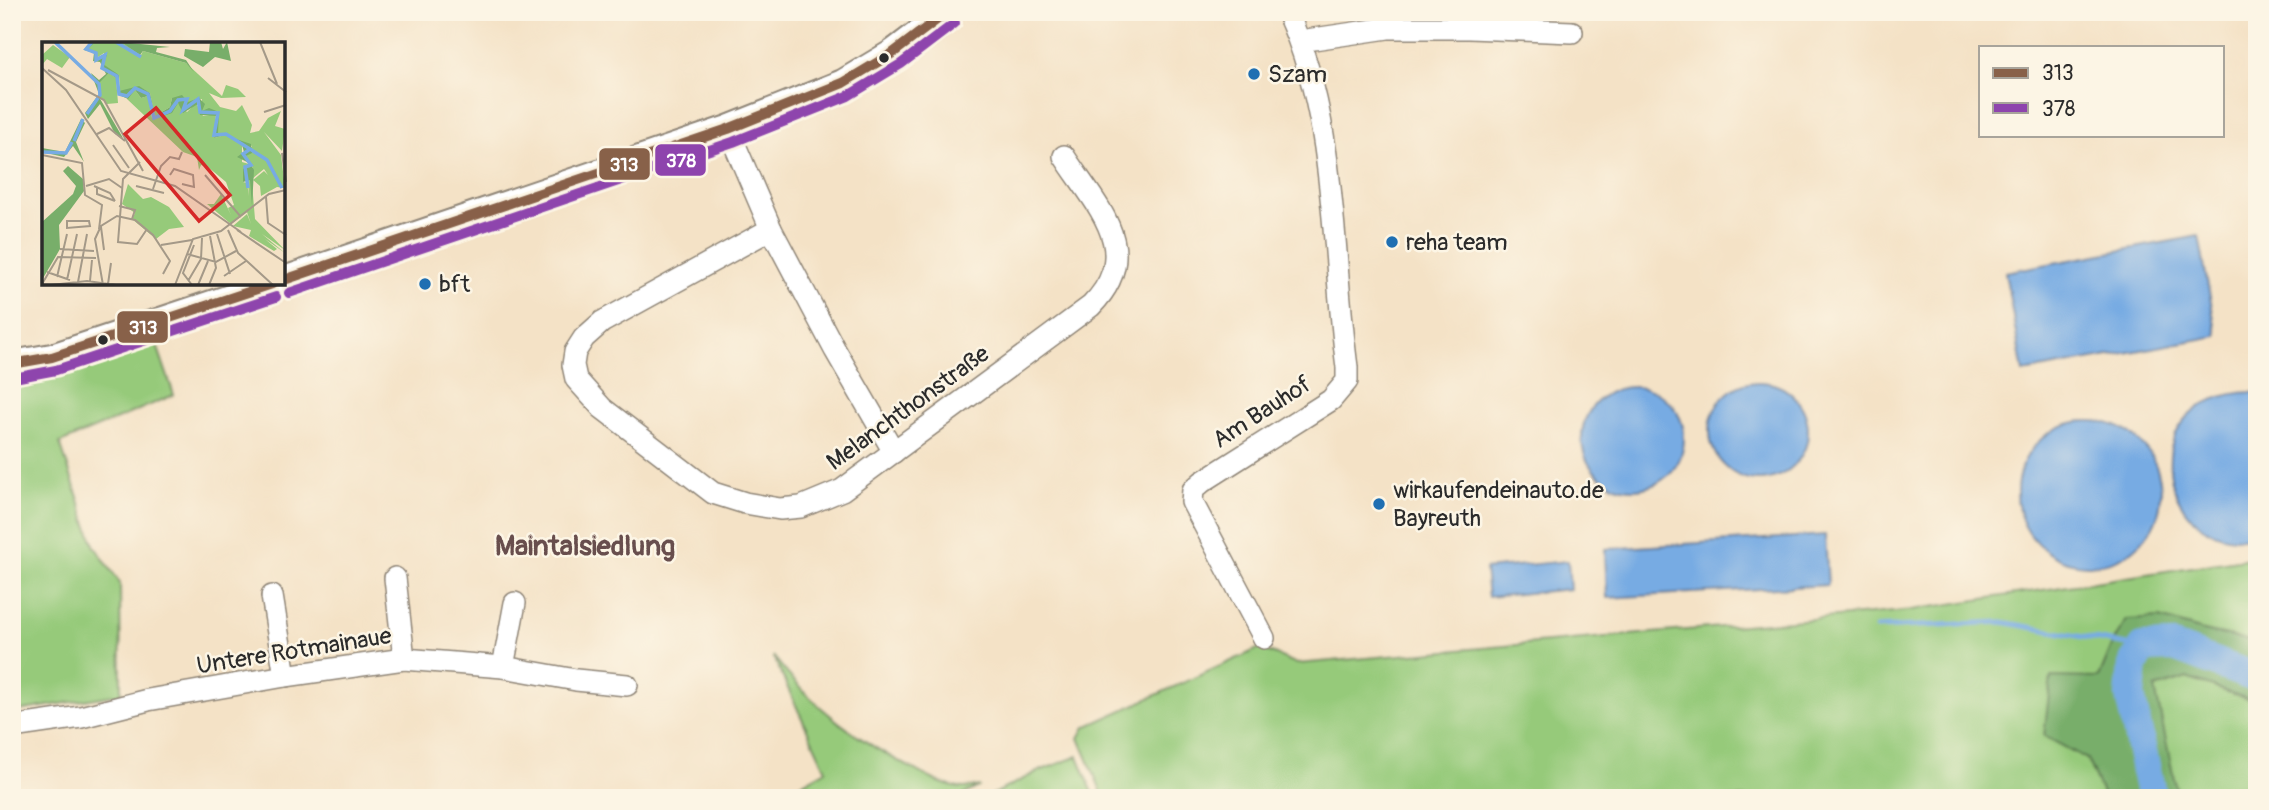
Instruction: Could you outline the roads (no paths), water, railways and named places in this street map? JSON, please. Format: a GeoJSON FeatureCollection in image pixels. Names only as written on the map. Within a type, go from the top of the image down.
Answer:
{"type":"FeatureCollection","features":[{"type":"Feature","properties":{"kind":"main road"},"geometry":{"type":"LineString","coordinates":[[285,280],[728,129],[843,83],[893,53],[947,12]]}},
{"type":"Feature","properties":{"kind":"main road"},"geometry":{"type":"LineString","coordinates":[[12,364],[52,356],[269,285]]}},
{"type":"Feature","properties":{"kind":"street","name":"Am Bauhof"},"geometry":{"type":"LineString","coordinates":[[1264,638],[1192,502],[1193,490],[1202,482],[1331,400],[1346,381],[1335,224],[1321,126],[1300,41],[1287,12]]}},
{"type":"Feature","properties":{"kind":"street"},"geometry":{"type":"LineString","coordinates":[[1300,41],[1388,28],[1469,27],[1572,32]]}},
{"type":"Feature","properties":{"kind":"street"},"geometry":{"type":"LineString","coordinates":[[728,129],[771,229],[835,351],[894,452]]}},
{"type":"Feature","properties":{"kind":"street","name":"Melanchthonstraße"},"geometry":{"type":"LineString","coordinates":[[771,229],[601,321],[584,338],[575,352],[573,365],[576,379],[602,408],[713,493],[780,509],[801,507],[842,490],[1091,306],[1107,287],[1116,266],[1115,240],[1064,156]]}},
{"type":"Feature","properties":{"kind":"street"},"geometry":{"type":"LineString","coordinates":[[395,578],[404,659]]}},
{"type":"Feature","properties":{"kind":"street"},"geometry":{"type":"LineString","coordinates":[[272,596],[285,676]]}},
{"type":"Feature","properties":{"kind":"street"},"geometry":{"type":"LineString","coordinates":[[503,667],[515,603]]}},
{"type":"Feature","properties":{"kind":"street","name":"Untere Rotmainaue"},"geometry":{"type":"LineString","coordinates":[[12,727],[80,717],[148,700],[285,676],[404,659],[503,667],[576,680],[627,685]]}},
{"type":"Feature","properties":{"kind":"water"},"geometry":{"type":"Polygon","coordinates":[[[2199,236],[2217,336],[2023,372],[2005,272],[2199,236]]]}},
{"type":"Feature","properties":{"kind":"water"},"geometry":{"type":"Polygon","coordinates":[[[1749,382],[1769,382],[1794,396],[1805,412],[1808,431],[1805,450],[1794,466],[1769,480],[1749,480],[1732,472],[1718,458],[1710,441],[1710,421],[1718,404],[1732,390],[1749,382]]]}},
{"type":"Feature","properties":{"kind":"water"},"geometry":{"type":"Polygon","coordinates":[[[1633,387],[1652,391],[1669,402],[1680,419],[1684,438],[1680,457],[1669,474],[1652,485],[1633,489],[1614,485],[1597,474],[1586,457],[1582,438],[1586,419],[1597,402],[1614,391],[1633,387]]]}},
{"type":"Feature","properties":{"kind":"water"},"geometry":{"type":"Polygon","coordinates":[[[2257,393],[2257,536],[2224,536],[2198,523],[2179,501],[2170,474],[2172,445],[2185,420],[2212,400],[2257,393]]]}},
{"type":"Feature","properties":{"kind":"water"},"geometry":{"type":"Polygon","coordinates":[[[2089,421],[2117,426],[2140,442],[2156,465],[2161,493],[2156,521],[2140,544],[2117,560],[2089,565],[2061,560],[2038,544],[2022,521],[2017,493],[2022,465],[2038,442],[2061,426],[2089,421]]]}},
{"type":"Feature","properties":{"kind":"water"},"geometry":{"type":"Polygon","coordinates":[[[1825,535],[1828,585],[1607,598],[1605,549],[1825,535]]]}},
{"type":"Feature","properties":{"kind":"water"},"geometry":{"type":"Polygon","coordinates":[[[1568,561],[1570,589],[1488,597],[1485,569],[1568,561]]]}},
{"type":"Feature","properties":{"kind":"waterway"},"geometry":{"type":"LineString","coordinates":[[1876,628],[2002,622],[2143,648]]}},
{"type":"Feature","properties":{"kind":"waterway"},"geometry":{"type":"LineString","coordinates":[[2152,798],[2130,696],[2133,666],[2143,648],[2174,647],[2257,678]]}},
{"type":"Feature","properties":{"kind":"place","name":"Szam"},"geometry":{"type":"Point","coordinates":[1254,74]}},
{"type":"Feature","properties":{"kind":"place","name":"reha team"},"geometry":{"type":"Point","coordinates":[1392,242]}},
{"type":"Feature","properties":{"kind":"place","name":"bft"},"geometry":{"type":"Point","coordinates":[425,284]}},
{"type":"Feature","properties":{"kind":"place","name":"wirkaufendeinauto.de Bayreuth"},"geometry":{"type":"Point","coordinates":[1379,504]}},
{"type":"Feature","properties":{"kind":"district","name":"Maintalsiedlung"},"geometry":{"type":"Point","coordinates":[585,546]}}]}
